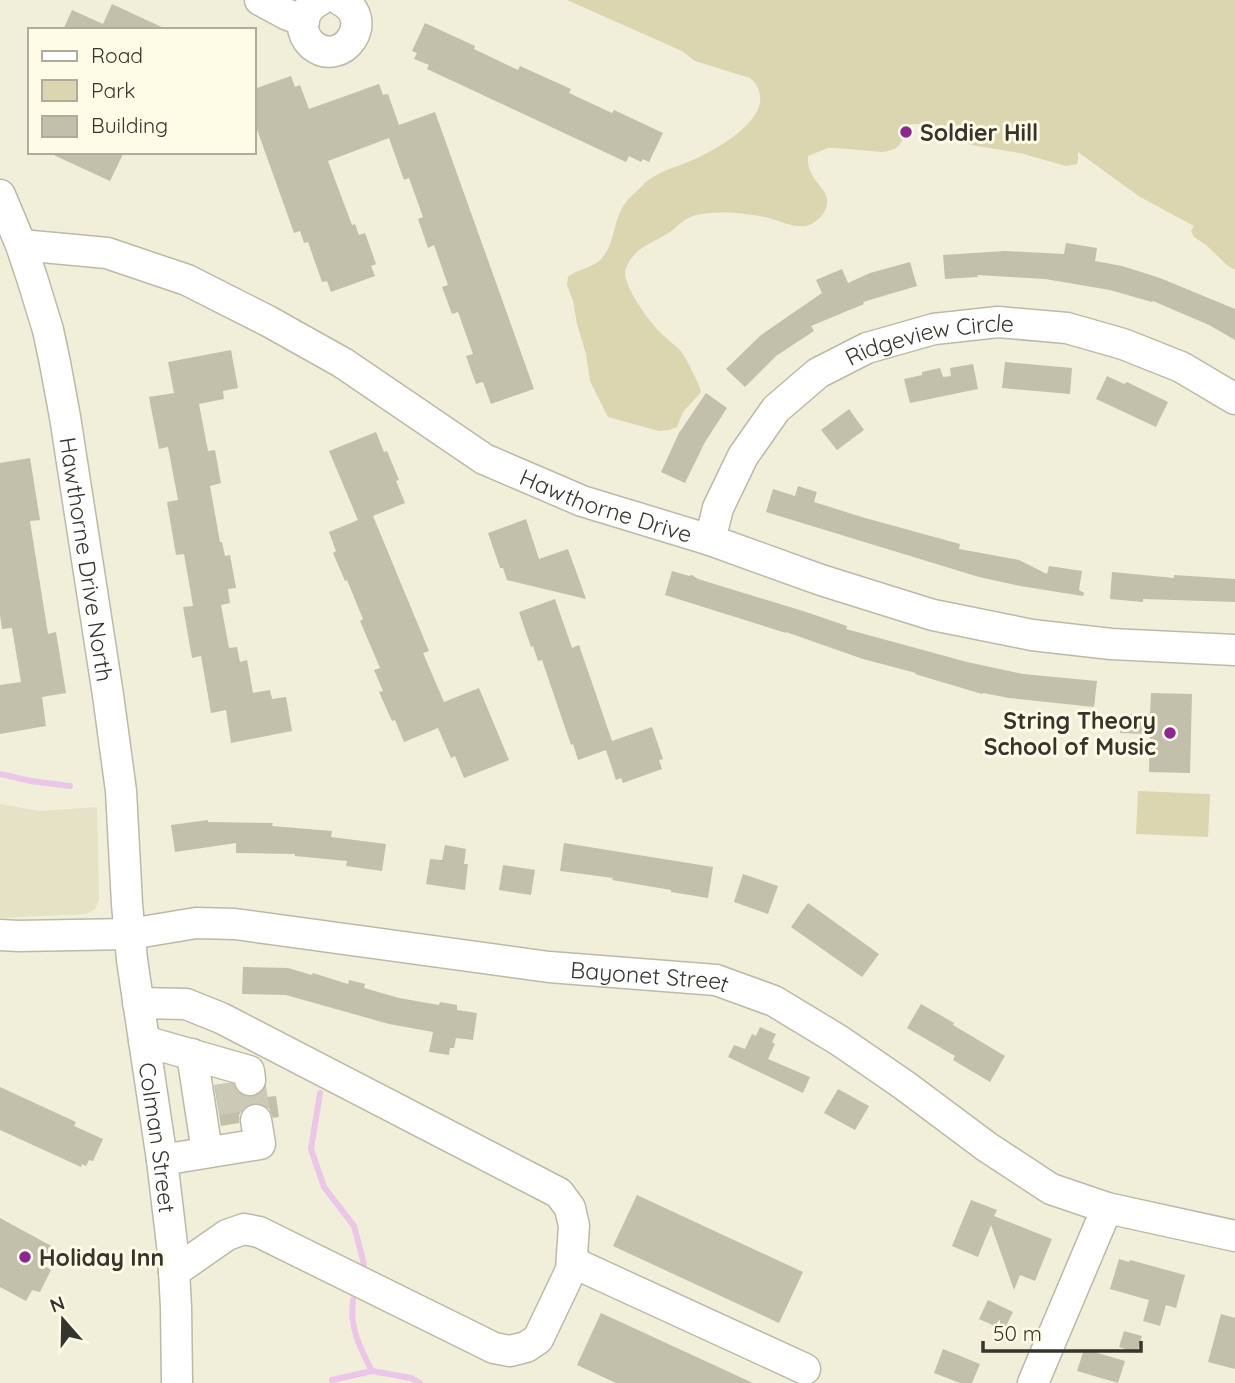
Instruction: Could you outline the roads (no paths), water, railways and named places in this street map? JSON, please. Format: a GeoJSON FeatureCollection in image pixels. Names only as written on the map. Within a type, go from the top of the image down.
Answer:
{"type":"FeatureCollection","features":[{"type":"Feature","properties":{"kind":"street"},"geometry":{"type":"LineString","coordinates":[[260,0],[286,14],[312,10],[305,35],[314,46],[330,51],[341,49],[352,39],[357,26],[354,12],[340,0]]}},
{"type":"Feature","properties":{"kind":"street","name":"Hawthorne Drive North"},"geometry":{"type":"LineString","coordinates":[[0,195],[21,245],[46,322],[65,417],[120,779],[130,934]]}},
{"type":"Feature","properties":{"kind":"street","name":"Hawthorne Drive"},"geometry":{"type":"LineString","coordinates":[[21,245],[107,253],[187,280],[343,363],[484,458],[582,501],[710,540],[821,580],[933,615],[1032,635],[1111,644],[1235,650]]}},
{"type":"Feature","properties":{"kind":"street","name":"Ridgeview Circle"},"geometry":{"type":"LineString","coordinates":[[710,540],[718,508],[743,457],[776,409],[818,373],[867,348],[934,329],[998,322],[1067,328],[1123,344],[1181,367],[1235,399]]}},
{"type":"Feature","properties":{"kind":"street","name":"Bayonet Street"},"geometry":{"type":"LineString","coordinates":[[0,935],[130,934],[196,923],[234,924],[549,967],[716,980],[774,1001],[840,1041],[1051,1189],[1107,1208],[1235,1236]]}},
{"type":"Feature","properties":{"kind":"street","name":"Colman Street"},"geometry":{"type":"LineString","coordinates":[[130,934],[162,1160],[174,1272],[177,1383]]}},
{"type":"Feature","properties":{"kind":"street"},"geometry":{"type":"LineString","coordinates":[[138,1003],[186,1004],[221,1018],[559,1193],[570,1208],[574,1226],[571,1270],[538,1339],[526,1347],[510,1351],[494,1348],[259,1232],[244,1229],[227,1235],[174,1272]]}},
{"type":"Feature","properties":{"kind":"street"},"geometry":{"type":"LineString","coordinates":[[144,1041],[192,1054],[236,1075]]}},
{"type":"Feature","properties":{"kind":"street"},"geometry":{"type":"LineString","coordinates":[[192,1054],[207,1153]]}},
{"type":"Feature","properties":{"kind":"street"},"geometry":{"type":"LineString","coordinates":[[162,1160],[207,1153],[244,1130]]}},
{"type":"Feature","properties":{"kind":"street"},"geometry":{"type":"LineString","coordinates":[[1033,1383],[1107,1208]]}},
{"type":"Feature","properties":{"kind":"street"},"geometry":{"type":"LineString","coordinates":[[572,1262],[805,1369]]}},
{"type":"Feature","properties":{"kind":"waterway"},"geometry":{"type":"LineString","coordinates":[[0,774],[70,786]]}},
{"type":"Feature","properties":{"kind":"waterway"},"geometry":{"type":"LineString","coordinates":[[320,1093],[311,1149],[324,1187],[354,1226],[364,1264]]}},
{"type":"Feature","properties":{"kind":"waterway"},"geometry":{"type":"LineString","coordinates":[[353,1300],[354,1328],[372,1371]]}},
{"type":"Feature","properties":{"kind":"waterway"},"geometry":{"type":"LineString","coordinates":[[332,1380],[372,1371],[411,1378],[420,1383]]}},
{"type":"Feature","properties":{"kind":"tunnel"},"geometry":{"type":"LineString","coordinates":[[250,1080],[256,1120]]}},
{"type":"Feature","properties":{"kind":"tunnel"},"geometry":{"type":"LineString","coordinates":[[230,1083],[236,1123]]}},
{"type":"Feature","properties":{"kind":"place","name":"Soldier Hill"},"geometry":{"type":"Point","coordinates":[906,132]}},
{"type":"Feature","properties":{"kind":"place","name":"String Theory School of Music"},"geometry":{"type":"Point","coordinates":[1170,733]}},
{"type":"Feature","properties":{"kind":"place","name":"Holiday Inn"},"geometry":{"type":"Point","coordinates":[25,1257]}}]}
